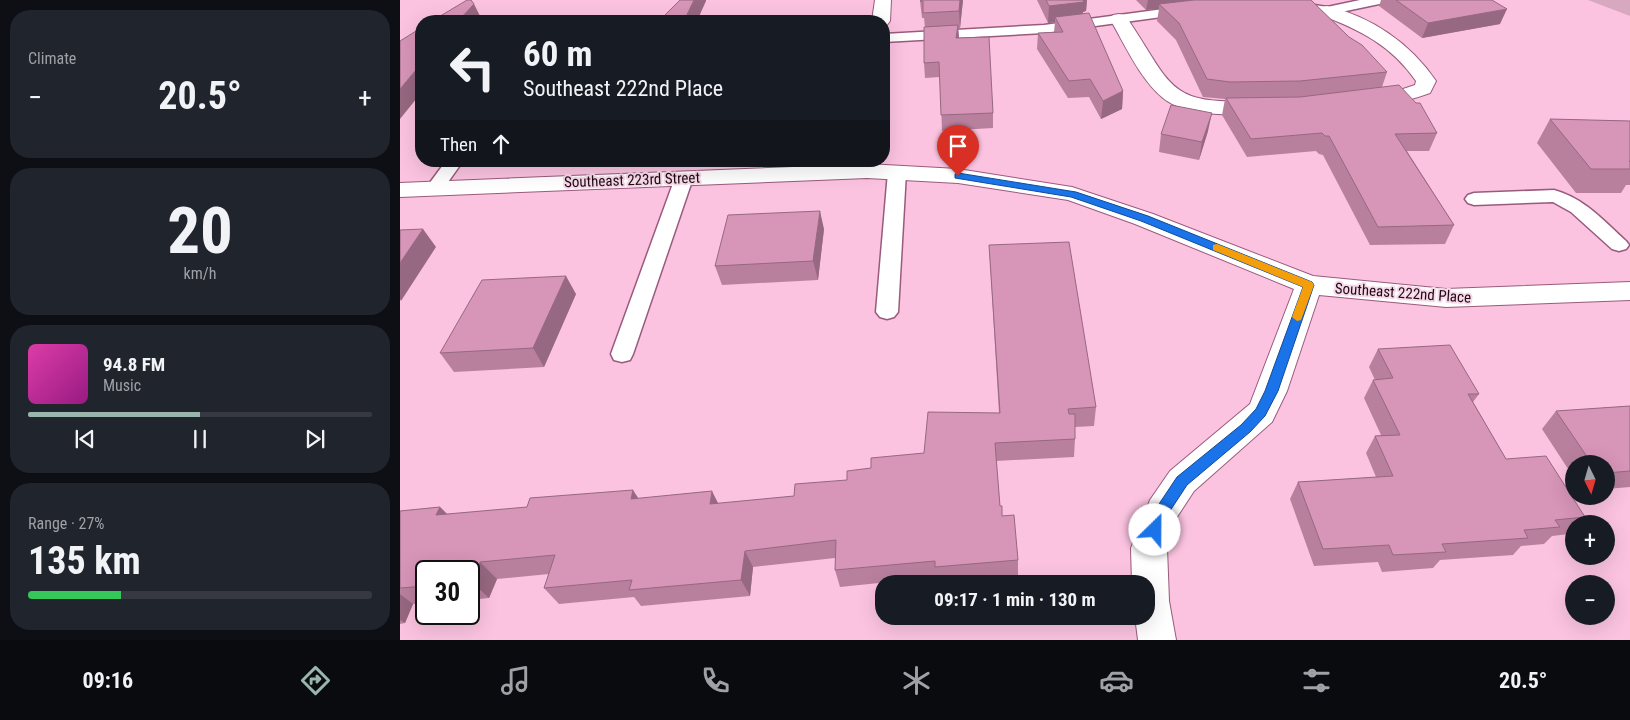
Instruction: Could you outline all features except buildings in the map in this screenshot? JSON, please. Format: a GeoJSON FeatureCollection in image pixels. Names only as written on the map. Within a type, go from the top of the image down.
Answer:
{"type":"FeatureCollection","features":[{"type":"Feature","properties":{"kind":"street"},"geometry":{"type":"LineString","coordinates":[[882,15],[883,0]]}},
{"type":"Feature","properties":{"kind":"street"},"geometry":{"type":"LineString","coordinates":[[1327,11],[1363,25],[1383,38],[1421,73],[1426,81],[1423,88],[1406,95],[1356,100]]}},
{"type":"Feature","properties":{"kind":"street"},"geometry":{"type":"LineString","coordinates":[[1119,19],[1164,89],[1175,98],[1198,105],[1225,108],[1280,105]]}},
{"type":"Feature","properties":{"kind":"street","name":"Southeast 223rd Street"},"geometry":{"type":"LineString","coordinates":[[400,190],[684,178],[853,167]]}},
{"type":"Feature","properties":{"kind":"street","name":"Southeast 223rd Street"},"geometry":{"type":"LineString","coordinates":[[873,167],[897,172],[958,176],[1072,194]]}},
{"type":"Feature","properties":{"kind":"street","name":"Southeast 222nd Place"},"geometry":{"type":"LineString","coordinates":[[1072,194],[1144,219],[1309,285],[1399,296],[1446,298],[1630,291]]}},
{"type":"Feature","properties":{"kind":"street"},"geometry":{"type":"LineString","coordinates":[[1157,640],[1151,601],[1149,548],[1162,511],[1182,481],[1246,428],[1261,412],[1272,391],[1309,285]]}},
{"type":"Feature","properties":{"kind":"lane"},"geometry":{"type":"LineString","coordinates":[[1297,6],[1327,11],[1379,0]]}},
{"type":"Feature","properties":{"kind":"lane"},"geometry":{"type":"LineString","coordinates":[[890,38],[1044,30],[1202,8]]}},
{"type":"Feature","properties":{"kind":"lane"},"geometry":{"type":"LineString","coordinates":[[435,188],[451,167]]}},
{"type":"Feature","properties":{"kind":"lane"},"geometry":{"type":"LineString","coordinates":[[887,312],[897,172]]}},
{"type":"Feature","properties":{"kind":"lane"},"geometry":{"type":"LineString","coordinates":[[622,354],[684,178]]}},
{"type":"Feature","properties":{"kind":"lane"},"geometry":{"type":"LineString","coordinates":[[1474,199],[1554,196],[1578,208],[1626,248]]}},
{"type":"Feature","properties":{"kind":"shaded area"},"geometry":{"type":"Polygon","coordinates":[[[1588,0],[1630,0],[1630,16],[1588,0]]]}},
{"type":"Feature","properties":{"kind":"slow traffic"},"geometry":{"type":"LineString","coordinates":[[1217,248],[1309,285],[1297,317]]}},
{"type":"Feature","properties":{"kind":"route"},"geometry":{"type":"LineString","coordinates":[[958,176],[1022,184],[1072,194],[1144,219],[1309,285],[1272,391],[1261,412],[1246,428],[1211,455],[1182,481],[1162,511],[1155,530]]}}]}
